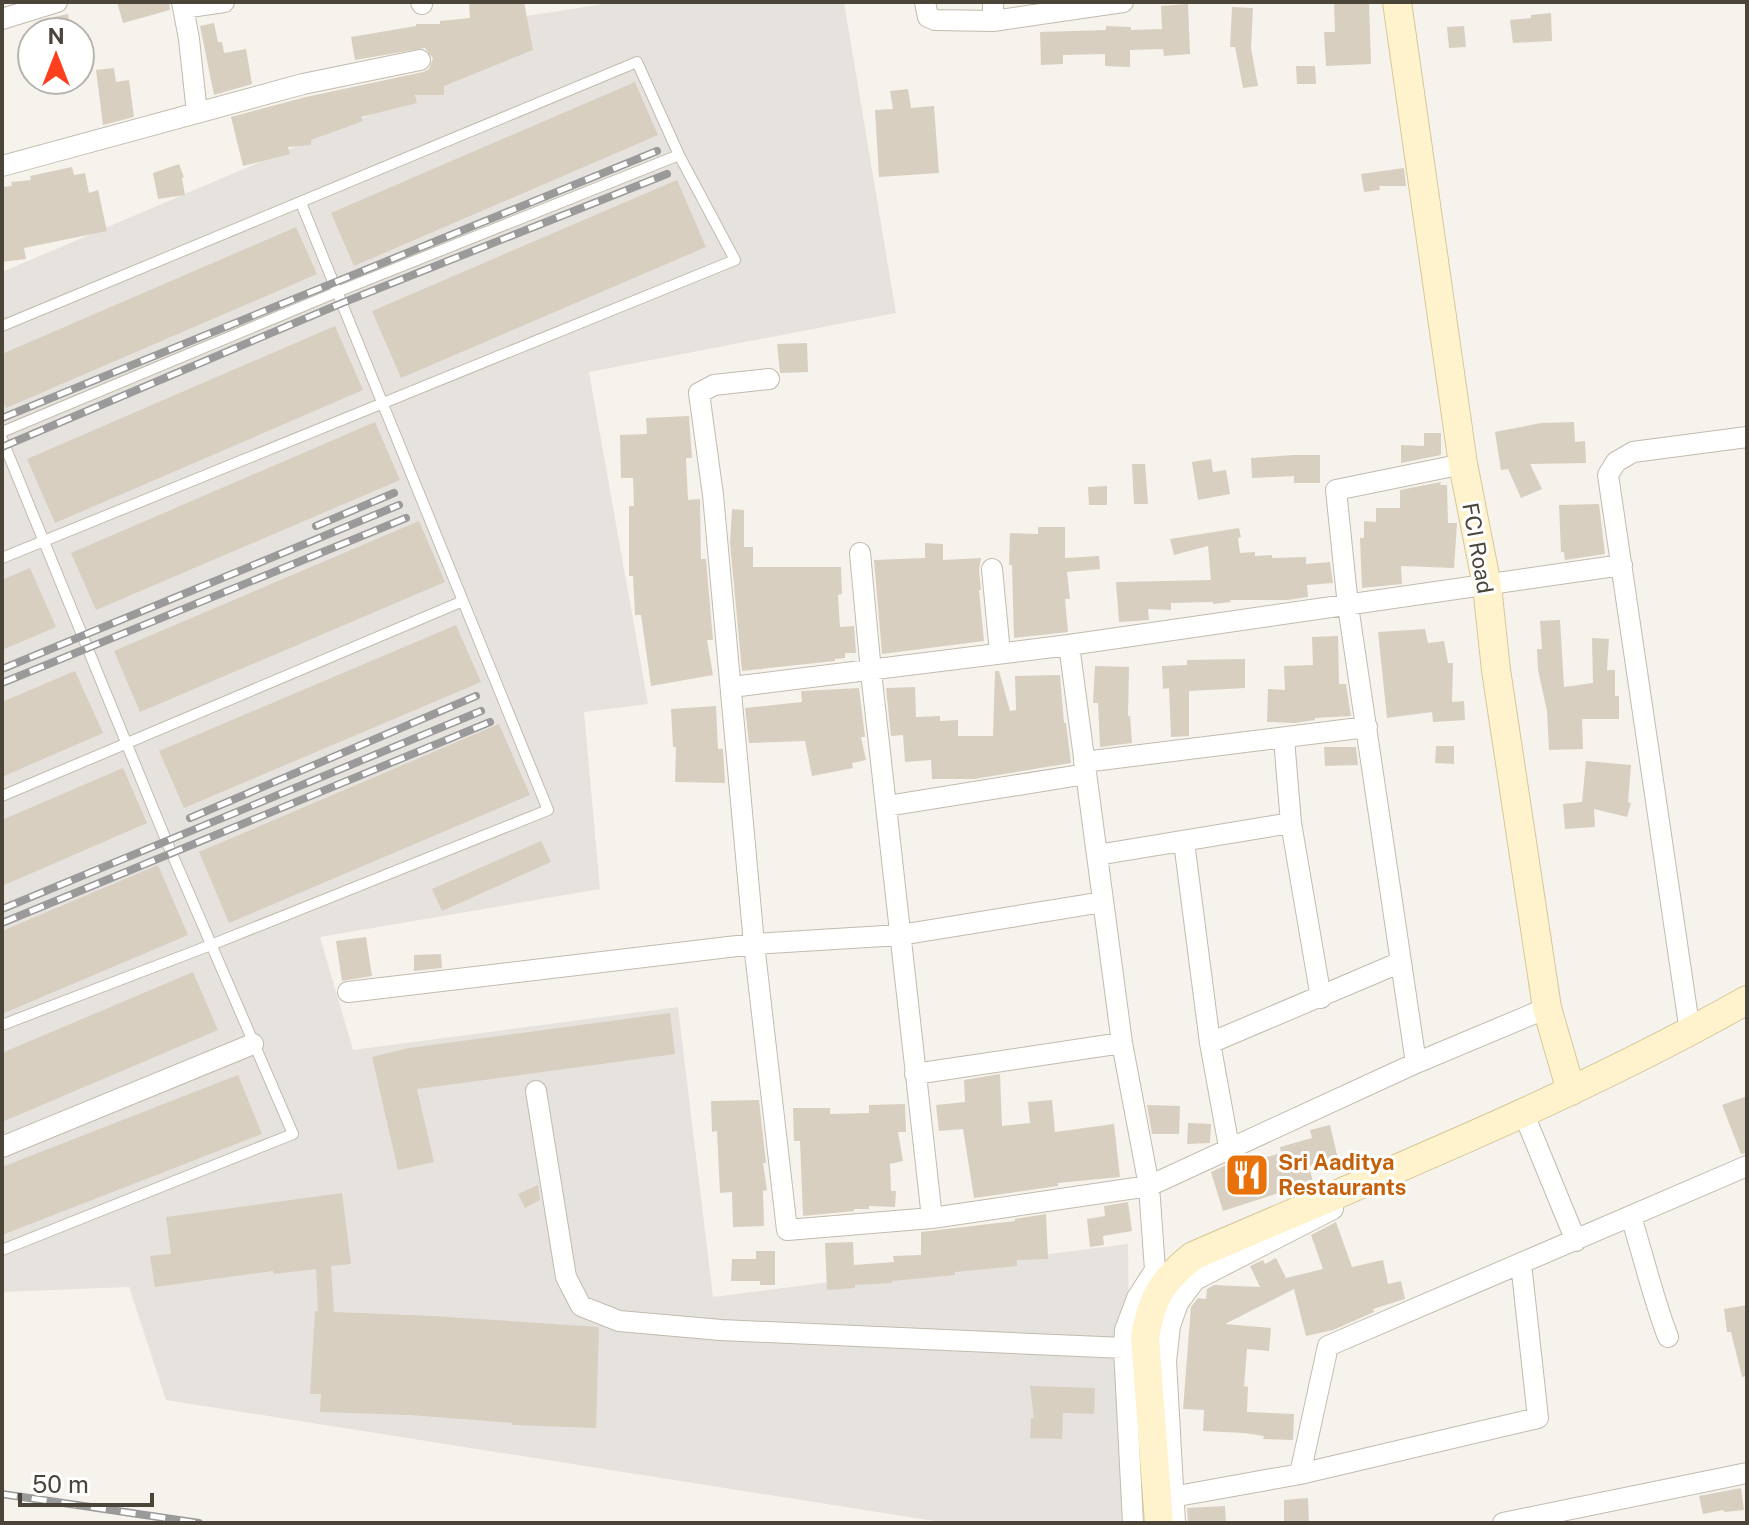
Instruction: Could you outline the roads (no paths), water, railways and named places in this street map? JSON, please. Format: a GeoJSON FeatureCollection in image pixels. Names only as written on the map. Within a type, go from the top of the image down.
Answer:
{"type":"FeatureCollection","features":[{"type":"Feature","properties":{"kind":"street"},"geometry":{"type":"LineString","coordinates":[[2,19],[57,2]]}},
{"type":"Feature","properties":{"kind":"street"},"geometry":{"type":"LineString","coordinates":[[197,113],[182,5],[224,2]]}},
{"type":"Feature","properties":{"kind":"street"},"geometry":{"type":"LineString","coordinates":[[925,2],[928,17],[935,20],[993,11],[1123,2]]}},
{"type":"Feature","properties":{"kind":"street","name":"FCI Road"},"geometry":{"type":"LineString","coordinates":[[1397,2],[1463,464],[1487,586],[1498,686],[1547,1008],[1571,1091]]}},
{"type":"Feature","properties":{"kind":"street"},"geometry":{"type":"LineString","coordinates":[[2,166],[303,84],[420,60]]}},
{"type":"Feature","properties":{"kind":"street"},"geometry":{"type":"LineString","coordinates":[[769,379],[714,385],[699,393],[713,495],[754,944],[787,1230],[932,1218],[1149,1186],[1416,1063],[1547,1008]]}},
{"type":"Feature","properties":{"kind":"street"},"geometry":{"type":"LineString","coordinates":[[1690,1032],[1608,475],[1616,462],[1633,452],[1747,437]]}},
{"type":"Feature","properties":{"kind":"street"},"geometry":{"type":"LineString","coordinates":[[1416,1063],[1348,606],[1336,490],[1463,464]]}},
{"type":"Feature","properties":{"kind":"street"},"geometry":{"type":"LineString","coordinates":[[860,553],[932,1218]]}},
{"type":"Feature","properties":{"kind":"street"},"geometry":{"type":"LineString","coordinates":[[732,687],[1069,645],[1622,565]]}},
{"type":"Feature","properties":{"kind":"street"},"geometry":{"type":"LineString","coordinates":[[992,569],[1000,653]]}},
{"type":"Feature","properties":{"kind":"street"},"geometry":{"type":"LineString","coordinates":[[1069,645],[1122,1043],[1149,1186],[1155,1270],[1137,1298],[1125,1330],[1124,1348],[1133,1523]]}},
{"type":"Feature","properties":{"kind":"street"},"geometry":{"type":"LineString","coordinates":[[887,806],[1085,768],[1367,727]]}},
{"type":"Feature","properties":{"kind":"street"},"geometry":{"type":"LineString","coordinates":[[1284,739],[1291,823],[1321,998]]}},
{"type":"Feature","properties":{"kind":"street"},"geometry":{"type":"LineString","coordinates":[[1097,855],[1291,823]]}},
{"type":"Feature","properties":{"kind":"street"},"geometry":{"type":"LineString","coordinates":[[1184,842],[1210,1043],[1229,1147]]}},
{"type":"Feature","properties":{"kind":"street"},"geometry":{"type":"LineString","coordinates":[[348,992],[754,944],[900,935],[1103,902]]}},
{"type":"Feature","properties":{"kind":"street"},"geometry":{"type":"LineString","coordinates":[[1210,1043],[1401,962]]}},
{"type":"Feature","properties":{"kind":"street"},"geometry":{"type":"LineString","coordinates":[[1159,1523],[1145,1337],[1149,1311],[1169,1275],[1193,1256],[1571,1091],[1747,1000]]}},
{"type":"Feature","properties":{"kind":"street"},"geometry":{"type":"LineString","coordinates":[[915,1074],[1122,1043]]}},
{"type":"Feature","properties":{"kind":"street"},"geometry":{"type":"LineString","coordinates":[[2,1147],[253,1044]]}},
{"type":"Feature","properties":{"kind":"street"},"geometry":{"type":"LineString","coordinates":[[536,1091],[566,1277],[581,1306],[619,1321],[721,1330],[1124,1348]]}},
{"type":"Feature","properties":{"kind":"street"},"geometry":{"type":"LineString","coordinates":[[1511,1117],[1576,1241]]}},
{"type":"Feature","properties":{"kind":"street"},"geometry":{"type":"LineString","coordinates":[[1175,1523],[1166,1361],[1170,1326],[1178,1303],[1195,1280],[1331,1210],[1475,1144],[1511,1117]]}},
{"type":"Feature","properties":{"kind":"street"},"geometry":{"type":"LineString","coordinates":[[1300,1474],[1328,1346],[1746,1169]]}},
{"type":"Feature","properties":{"kind":"street"},"geometry":{"type":"LineString","coordinates":[[1631,1217],[1652,1284],[1652,1296],[1668,1337]]}},
{"type":"Feature","properties":{"kind":"street"},"geometry":{"type":"LineString","coordinates":[[1172,1497],[1300,1474],[1538,1418],[1521,1263]]}},
{"type":"Feature","properties":{"kind":"street"},"geometry":{"type":"LineString","coordinates":[[1503,1523],[1747,1473]]}},
{"type":"Feature","properties":{"kind":"lane"},"geometry":{"type":"LineString","coordinates":[[2,326],[637,62],[679,155],[735,260],[2,558]]}},
{"type":"Feature","properties":{"kind":"lane"},"geometry":{"type":"LineString","coordinates":[[2,432],[337,292],[679,155]]}},
{"type":"Feature","properties":{"kind":"lane"},"geometry":{"type":"LineString","coordinates":[[2,1025],[548,810],[301,203]]}},
{"type":"Feature","properties":{"kind":"lane"},"geometry":{"type":"LineString","coordinates":[[2,439],[127,745],[293,1134],[2,1250]]}},
{"type":"Feature","properties":{"kind":"lane"},"geometry":{"type":"LineString","coordinates":[[2,796],[463,601]]}},
{"type":"Feature","properties":{"kind":"railway"},"geometry":{"type":"LineString","coordinates":[[2,418],[657,151]]}},
{"type":"Feature","properties":{"kind":"railway"},"geometry":{"type":"LineString","coordinates":[[2,447],[342,303],[667,174]]}},
{"type":"Feature","properties":{"kind":"railway"},"geometry":{"type":"LineString","coordinates":[[316,526],[394,493]]}},
{"type":"Feature","properties":{"kind":"railway"},"geometry":{"type":"LineString","coordinates":[[2,669],[399,505]]}},
{"type":"Feature","properties":{"kind":"railway"},"geometry":{"type":"LineString","coordinates":[[2,683],[406,518]]}},
{"type":"Feature","properties":{"kind":"railway"},"geometry":{"type":"LineString","coordinates":[[190,818],[476,696]]}},
{"type":"Feature","properties":{"kind":"railway"},"geometry":{"type":"LineString","coordinates":[[2,909],[481,711]]}},
{"type":"Feature","properties":{"kind":"railway"},"geometry":{"type":"LineString","coordinates":[[2,923],[490,722]]}},
{"type":"Feature","properties":{"kind":"railway"},"geometry":{"type":"LineString","coordinates":[[2,1494],[199,1523]]}},
{"type":"Feature","properties":{"kind":"place","name":"Sri Aaditya Restaurants"},"geometry":{"type":"Point","coordinates":[1247,1175]}}]}
